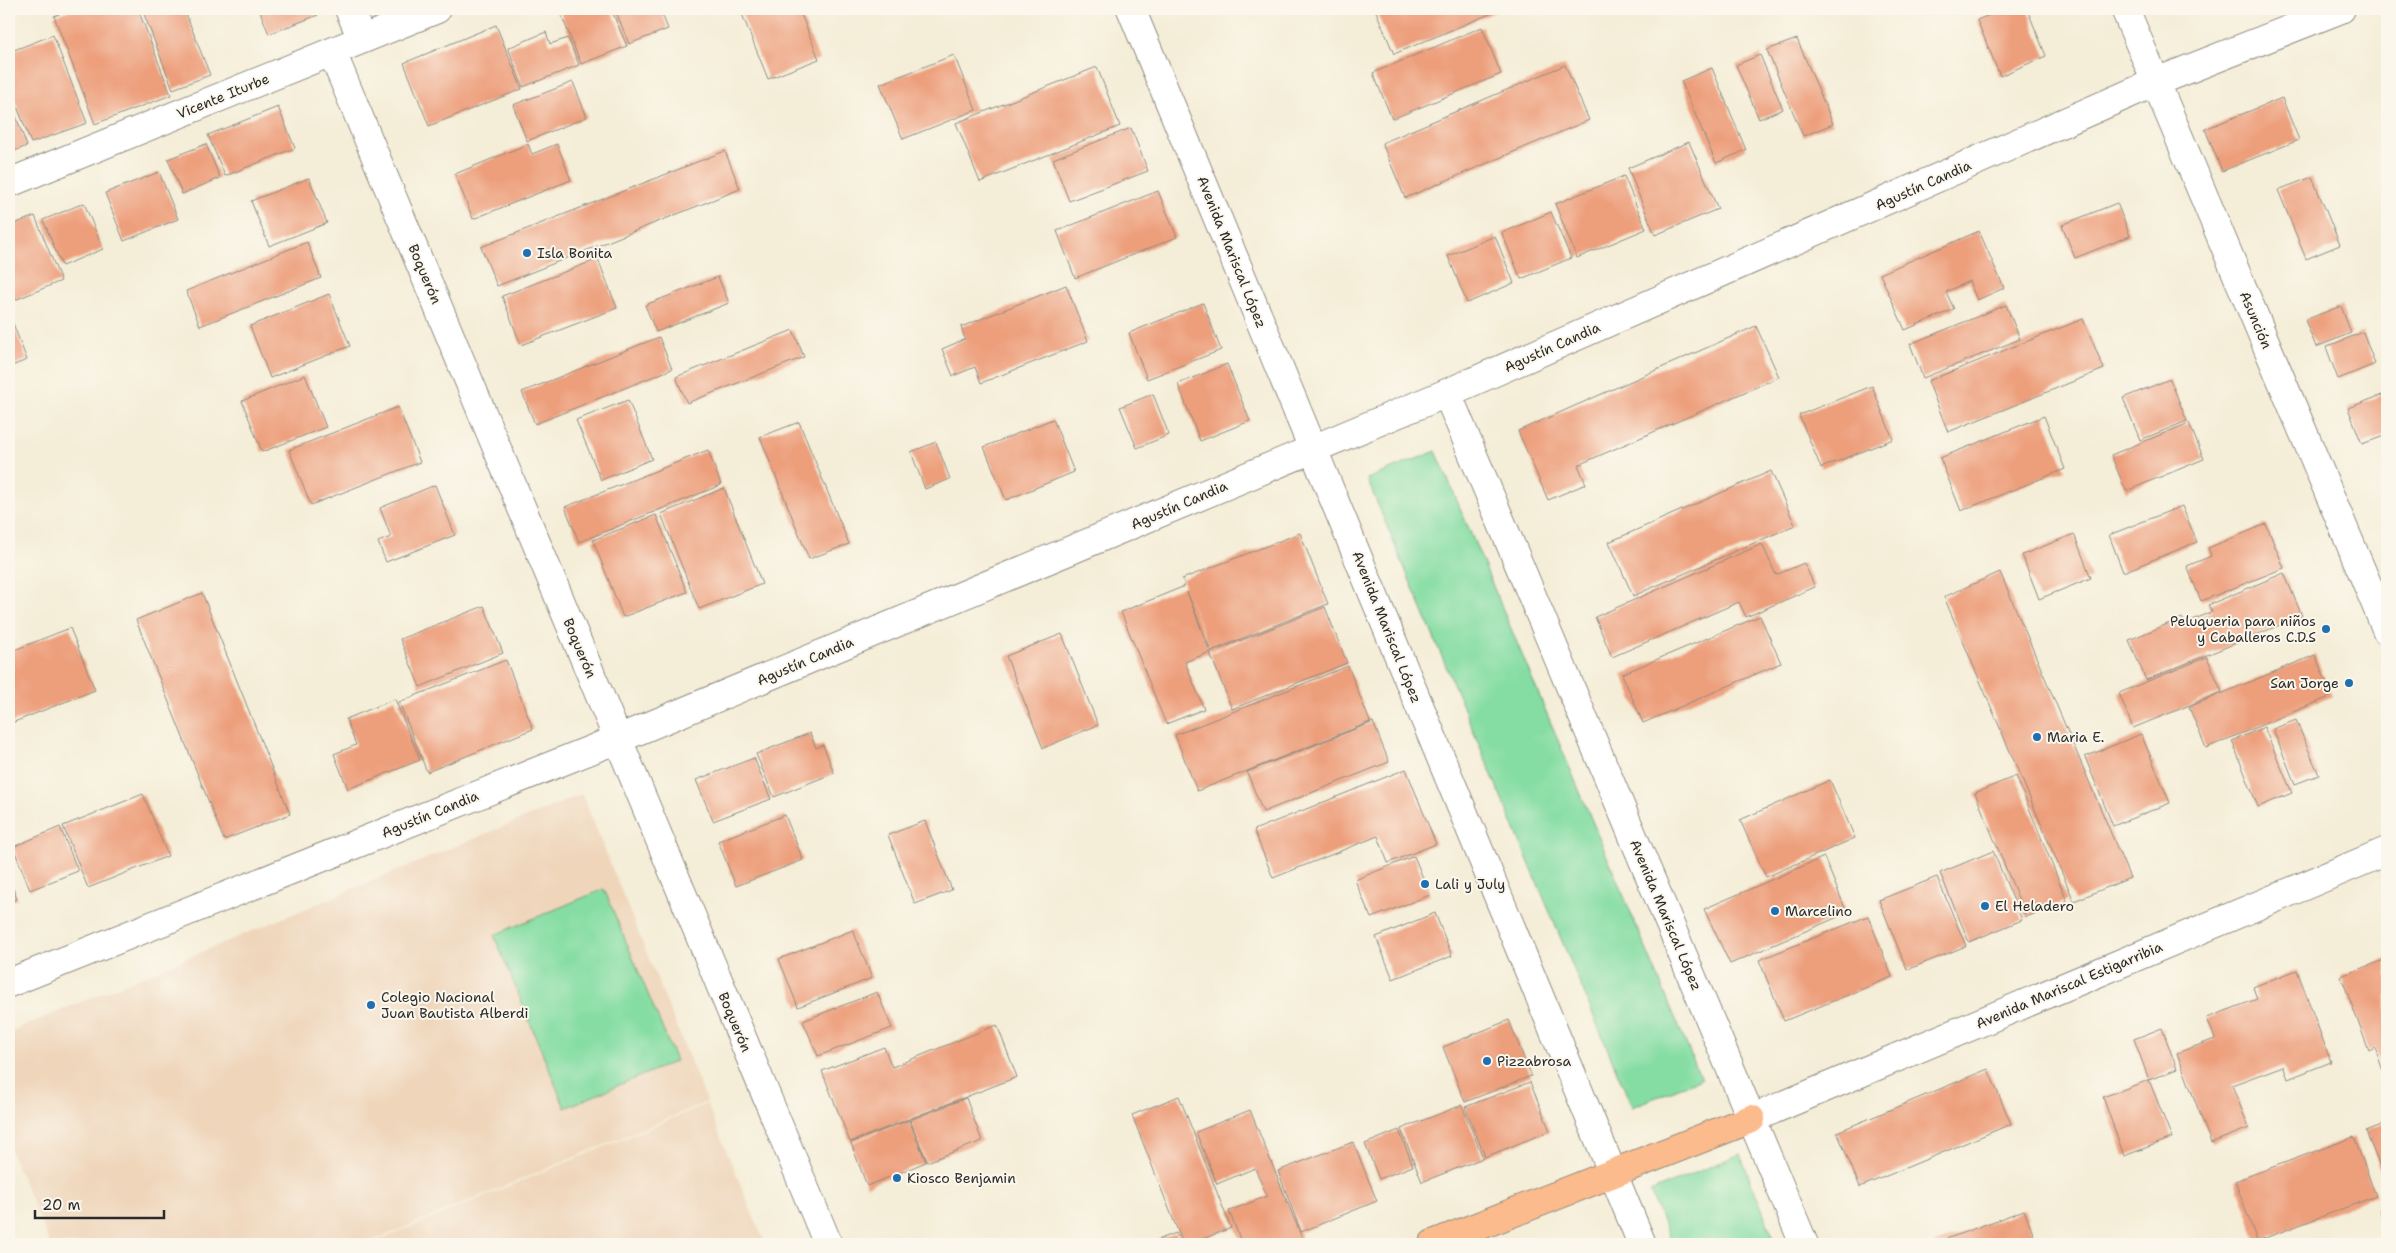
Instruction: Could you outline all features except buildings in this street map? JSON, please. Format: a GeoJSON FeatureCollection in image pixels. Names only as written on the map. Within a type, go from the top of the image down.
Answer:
{"type":"FeatureCollection","features":[{"type":"Feature","properties":{"kind":"main road"},"geometry":{"type":"LineString","coordinates":[[1433,1244],[1612,1172],[1751,1119]]}},
{"type":"Feature","properties":{"kind":"street"},"geometry":{"type":"LineString","coordinates":[[350,9],[362,39]]}},
{"type":"Feature","properties":{"kind":"street","name":"Vicente Iturbe"},"geometry":{"type":"LineString","coordinates":[[9,183],[437,9]]}},
{"type":"Feature","properties":{"kind":"street","name":"Avenida Mariscal López"},"geometry":{"type":"LineString","coordinates":[[1131,9],[1642,1244]]}},
{"type":"Feature","properties":{"kind":"street","name":"Asunción"},"geometry":{"type":"LineString","coordinates":[[2125,9],[2387,631]]}},
{"type":"Feature","properties":{"kind":"street","name":"Agustín Candia"},"geometry":{"type":"LineString","coordinates":[[9,983],[618,739],[1448,393],[2156,82],[2341,9]]}},
{"type":"Feature","properties":{"kind":"street","name":"Boquerón"},"geometry":{"type":"LineString","coordinates":[[332,52],[828,1244]]}},
{"type":"Feature","properties":{"kind":"street","name":"Avenida Mariscal López"},"geometry":{"type":"LineString","coordinates":[[1448,393],[1804,1244]]}},
{"type":"Feature","properties":{"kind":"street","name":"Avenida Mariscal Estigarribia"},"geometry":{"type":"LineString","coordinates":[[1751,1119],[2387,851]]}},
{"type":"Feature","properties":{"kind":"shaded area","name":"Colegio Nacional Juan Bautista Alberdi"},"geometry":{"type":"Polygon","coordinates":[[[582,794],[707,1102],[365,1244],[50,1244],[9,1147],[9,1032],[582,794]]]}},
{"type":"Feature","properties":{"kind":"shaded area"},"geometry":{"type":"Polygon","coordinates":[[[707,1104],[765,1244],[370,1244],[707,1104]]]}},
{"type":"Feature","properties":{"kind":"green space"},"geometry":{"type":"Polygon","coordinates":[[[1436,451],[1701,1079],[1632,1107],[1367,479],[1436,451]]]}},
{"type":"Feature","properties":{"kind":"green space"},"geometry":{"type":"Polygon","coordinates":[[[604,889],[676,1061],[565,1108],[494,935],[604,889]]]}},
{"type":"Feature","properties":{"kind":"green space"},"geometry":{"type":"Polygon","coordinates":[[[1740,1154],[1776,1244],[1673,1244],[1650,1192],[1740,1154]]]}},
{"type":"Feature","properties":{"kind":"place","name":"Isla Bonita"},"geometry":{"type":"Point","coordinates":[527,253]}},
{"type":"Feature","properties":{"kind":"place","name":"Peluqueria para niños y Caballeros C.D.S"},"geometry":{"type":"Point","coordinates":[2326,629]}},
{"type":"Feature","properties":{"kind":"place","name":"San Jorge"},"geometry":{"type":"Point","coordinates":[2349,683]}},
{"type":"Feature","properties":{"kind":"place","name":"Maria E."},"geometry":{"type":"Point","coordinates":[2037,737]}},
{"type":"Feature","properties":{"kind":"place","name":"Lali y July"},"geometry":{"type":"Point","coordinates":[1425,884]}},
{"type":"Feature","properties":{"kind":"place","name":"El Heladero"},"geometry":{"type":"Point","coordinates":[1985,906]}},
{"type":"Feature","properties":{"kind":"place","name":"Marcelino"},"geometry":{"type":"Point","coordinates":[1775,911]}},
{"type":"Feature","properties":{"kind":"place","name":"Colegio Nacional Juan Bautista Alberdi"},"geometry":{"type":"Point","coordinates":[371,1005]}},
{"type":"Feature","properties":{"kind":"place","name":"Pizzabrosa"},"geometry":{"type":"Point","coordinates":[1487,1061]}},
{"type":"Feature","properties":{"kind":"place","name":"Kiosco Benjamin"},"geometry":{"type":"Point","coordinates":[897,1178]}}]}
